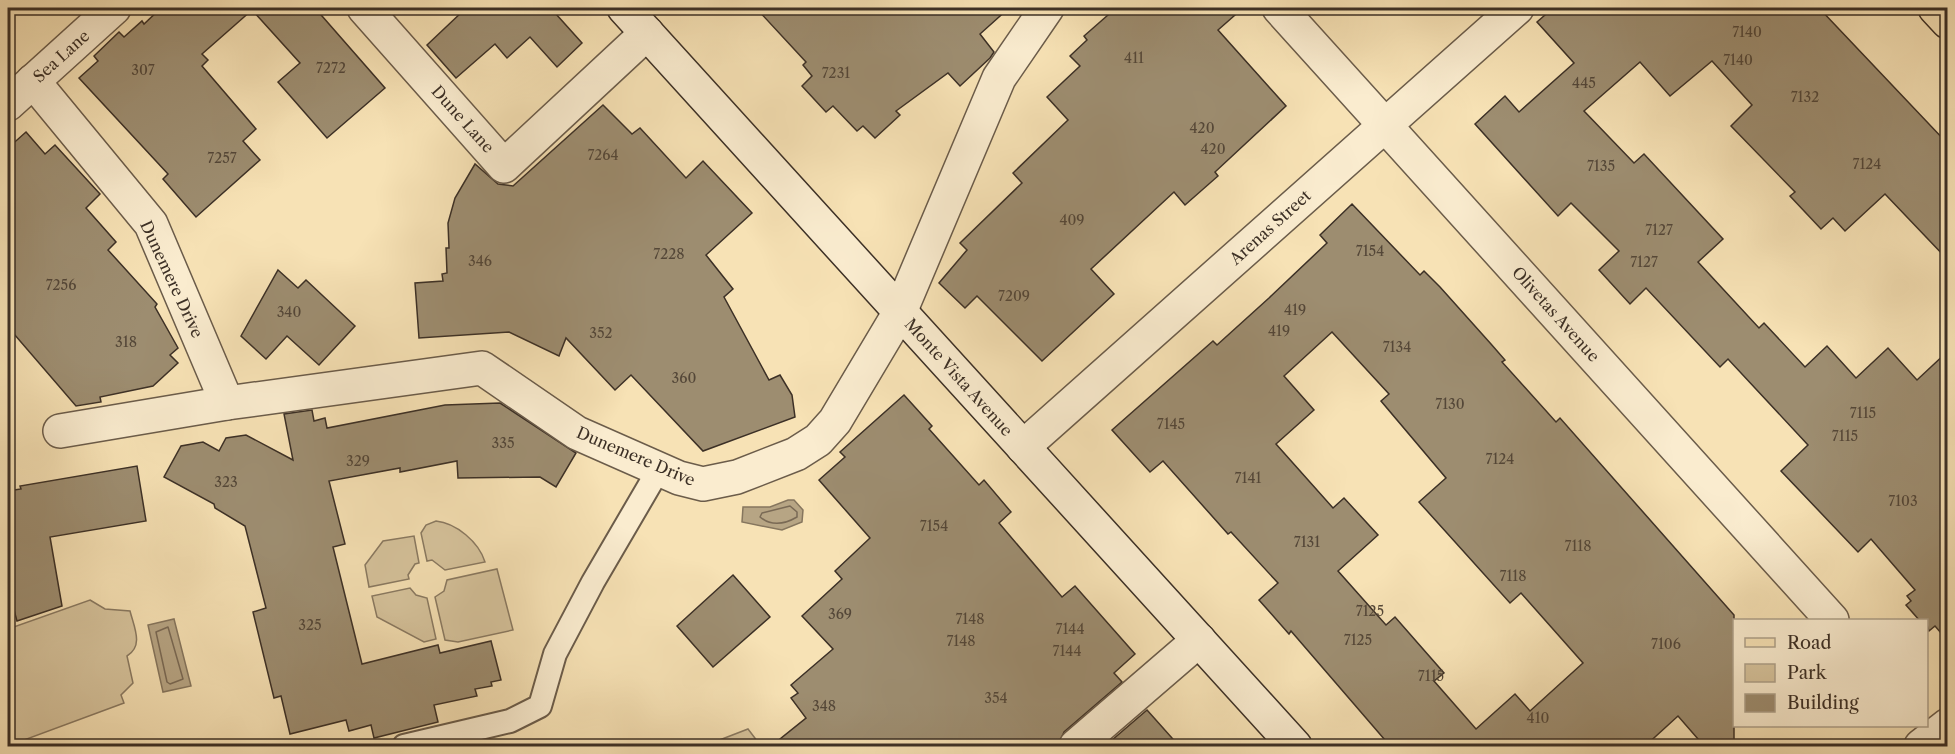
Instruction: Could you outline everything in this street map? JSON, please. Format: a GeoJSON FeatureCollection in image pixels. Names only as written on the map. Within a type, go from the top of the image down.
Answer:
{"type":"FeatureCollection","features":[{"type":"Feature","properties":{"kind":"main road"},"geometry":{"type":"LineString","coordinates":[[1935,8],[1947,22]]}},
{"type":"Feature","properties":{"kind":"street","name":"Dune Lane"},"geometry":{"type":"LineString","coordinates":[[364,8],[504,166],[647,33]]}},
{"type":"Feature","properties":{"kind":"street","name":"Monte Vista Avenue"},"geometry":{"type":"LineString","coordinates":[[624,8],[1295,747]]}},
{"type":"Feature","properties":{"kind":"street","name":"Dunemere Drive"},"geometry":{"type":"LineString","coordinates":[[60,431],[227,403],[482,368],[577,433],[659,469],[703,484],[737,477],[796,454],[818,440],[835,421],[900,312],[999,78],[1047,8]]}},
{"type":"Feature","properties":{"kind":"street","name":"Olivetas Avenue"},"geometry":{"type":"LineString","coordinates":[[1280,8],[1830,619]]}},
{"type":"Feature","properties":{"kind":"street","name":"Arenas Street"},"geometry":{"type":"LineString","coordinates":[[1023,447],[1517,8]]}},
{"type":"Feature","properties":{"kind":"street","name":"Sea Lane"},"geometry":{"type":"LineString","coordinates":[[8,104],[106,10]]}},
{"type":"Feature","properties":{"kind":"street","name":"Dunemere Drive"},"geometry":{"type":"LineString","coordinates":[[33,81],[151,224],[227,403]]}},
{"type":"Feature","properties":{"kind":"street"},"geometry":{"type":"LineString","coordinates":[[1076,747],[1199,640]]}},
{"type":"Feature","properties":{"kind":"lane"},"geometry":{"type":"LineString","coordinates":[[404,747],[510,721],[540,706],[555,654],[592,582],[659,469]]}},
{"type":"Feature","properties":{"kind":"green space"},"geometry":{"type":"Polygon","coordinates":[[[436,521],[451,525],[466,535],[478,547],[485,562],[445,570],[432,560],[427,561],[421,533],[426,525],[436,521]]]}},
{"type":"Feature","properties":{"kind":"green space"},"geometry":{"type":"Polygon","coordinates":[[[414,536],[419,563],[415,564],[408,575],[409,579],[369,587],[365,565],[383,541],[414,536]]]}},
{"type":"Feature","properties":{"kind":"green space"},"geometry":{"type":"Polygon","coordinates":[[[497,569],[513,630],[458,642],[445,640],[435,597],[444,591],[447,580],[497,569]]]}},
{"type":"Feature","properties":{"kind":"green space"},"geometry":{"type":"Polygon","coordinates":[[[410,588],[416,595],[427,598],[436,639],[424,642],[377,617],[372,596],[410,588]]]}},
{"type":"Feature","properties":{"kind":"green space"},"geometry":{"type":"Polygon","coordinates":[[[90,600],[105,609],[130,611],[136,642],[132,652],[127,656],[133,683],[121,695],[124,703],[8,746],[8,629],[90,600]]]}},
{"type":"Feature","properties":{"kind":"green space"},"geometry":{"type":"Polygon","coordinates":[[[748,729],[761,746],[704,746],[748,729]]]}},
{"type":"Feature","properties":{"kind":"water"},"geometry":{"type":"Polygon","coordinates":[[[794,500],[803,510],[802,522],[782,530],[742,522],[743,507],[770,507],[794,500]]]}},
{"type":"Feature","properties":{"kind":"water"},"geometry":{"type":"Polygon","coordinates":[[[174,619],[191,686],[163,692],[148,625],[174,619]]]}},
{"type":"Feature","properties":{"kind":"building"},"geometry":{"type":"Polygon","coordinates":[[[161,8],[315,8],[385,88],[327,138],[278,82],[300,63],[252,10],[202,54],[208,60],[202,66],[256,129],[243,141],[260,160],[196,217],[163,179],[168,174],[79,78],[98,61],[94,56],[119,32],[124,37],[142,21],[144,24],[161,8]]]}},
{"type":"Feature","properties":{"kind":"building"},"geometry":{"type":"Polygon","coordinates":[[[462,8],[563,8],[556,14],[582,43],[557,67],[530,37],[507,58],[495,44],[456,78],[427,45],[464,10],[462,8]]]}},
{"type":"Feature","properties":{"kind":"building"},"geometry":{"type":"Polygon","coordinates":[[[756,8],[1009,8],[980,34],[994,52],[990,58],[960,86],[948,73],[896,111],[900,115],[875,138],[863,126],[857,131],[833,106],[826,112],[802,86],[812,76],[803,65],[806,62],[756,8]]]}},
{"type":"Feature","properties":{"kind":"building"},"geometry":{"type":"Polygon","coordinates":[[[1116,8],[1243,8],[1218,30],[1286,106],[1215,172],[1218,176],[1185,205],[1174,192],[1091,269],[1114,294],[1042,361],[977,296],[965,308],[939,283],[967,250],[960,243],[1022,183],[1013,173],[1068,120],[1047,97],[1080,66],[1070,56],[1087,40],[1084,36],[1116,8]]]}},
{"type":"Feature","properties":{"kind":"building"},"geometry":{"type":"Polygon","coordinates":[[[1553,8],[1819,8],[1947,143],[1947,259],[1885,194],[1845,231],[1833,218],[1821,229],[1790,196],[1795,192],[1731,126],[1752,105],[1712,61],[1670,96],[1640,62],[1584,111],[1634,163],[1644,154],[1723,239],[1698,262],[1759,328],[1764,323],[1805,367],[1827,346],[1856,378],[1888,348],[1917,380],[1947,352],[1947,640],[1935,626],[1929,631],[1928,619],[1918,619],[1906,605],[1911,601],[1907,596],[1915,590],[1871,539],[1858,552],[1781,471],[1808,445],[1728,359],[1720,367],[1646,288],[1630,304],[1599,270],[1619,251],[1571,203],[1558,216],[1475,124],[1505,96],[1519,112],[1574,63],[1537,22],[1553,8]]]}},
{"type":"Feature","properties":{"kind":"building"},"geometry":{"type":"Polygon","coordinates":[[[603,105],[632,134],[640,128],[686,178],[703,161],[752,213],[706,255],[733,289],[724,297],[769,380],[780,375],[792,395],[795,417],[703,451],[631,375],[615,390],[566,338],[559,356],[509,332],[419,338],[415,283],[443,281],[442,274],[447,273],[448,223],[455,198],[475,164],[498,184],[513,186],[603,105]]]}},
{"type":"Feature","properties":{"kind":"building"},"geometry":{"type":"Polygon","coordinates":[[[26,132],[45,154],[55,145],[100,194],[86,208],[116,242],[108,250],[157,304],[155,307],[178,348],[170,355],[178,363],[153,386],[100,397],[101,402],[76,406],[8,327],[8,148],[26,132]]]}},
{"type":"Feature","properties":{"kind":"building"},"geometry":{"type":"Polygon","coordinates":[[[1352,204],[1420,275],[1424,271],[1440,287],[1505,360],[1502,362],[1556,422],[1560,418],[1734,615],[1734,747],[1705,747],[1678,716],[1644,747],[1391,747],[1291,631],[1289,634],[1259,600],[1278,583],[1231,532],[1228,534],[1163,461],[1150,472],[1112,430],[1213,341],[1217,345],[1327,243],[1320,235],[1352,204]],[[1332,332],[1284,376],[1314,410],[1276,444],[1333,508],[1344,498],[1378,535],[1338,571],[1386,625],[1395,617],[1444,673],[1434,681],[1476,729],[1515,694],[1530,711],[1583,663],[1521,593],[1510,603],[1419,502],[1446,478],[1381,401],[1389,394],[1332,332]]]}},
{"type":"Feature","properties":{"kind":"building"},"geometry":{"type":"Polygon","coordinates":[[[278,270],[298,288],[306,280],[355,326],[319,365],[287,336],[266,359],[241,336],[278,270]]]}},
{"type":"Feature","properties":{"kind":"building"},"geometry":{"type":"Polygon","coordinates":[[[904,395],[932,426],[929,429],[979,485],[984,480],[1011,512],[999,523],[1062,597],[1075,586],[1135,654],[1114,673],[1122,682],[1064,732],[1058,747],[770,747],[806,718],[791,698],[798,693],[791,685],[833,649],[802,616],[842,579],[835,571],[870,538],[819,480],[845,457],[840,452],[904,395]]]}},
{"type":"Feature","properties":{"kind":"building"},"geometry":{"type":"Polygon","coordinates":[[[500,403],[576,453],[556,487],[540,477],[458,478],[457,461],[400,472],[400,468],[329,481],[345,544],[333,547],[362,664],[438,645],[440,653],[491,641],[501,680],[491,682],[492,686],[475,689],[477,696],[434,705],[438,722],[374,738],[371,725],[349,731],[346,720],[290,734],[281,696],[274,698],[253,612],[266,608],[245,526],[215,508],[214,504],[164,477],[181,446],[203,442],[219,451],[226,438],[246,435],[293,460],[284,414],[312,410],[314,421],[325,418],[327,428],[445,405],[500,403]]]}},
{"type":"Feature","properties":{"kind":"building"},"geometry":{"type":"Polygon","coordinates":[[[137,466],[146,521],[50,537],[62,606],[17,621],[14,610],[8,612],[8,491],[21,489],[20,486],[137,466]]]}},
{"type":"Feature","properties":{"kind":"building"},"geometry":{"type":"Polygon","coordinates":[[[733,575],[770,617],[713,667],[677,626],[733,575]]]}},
{"type":"Feature","properties":{"kind":"building"},"geometry":{"type":"Polygon","coordinates":[[[1147,710],[1180,747],[1104,747],[1147,710]]]}}]}
